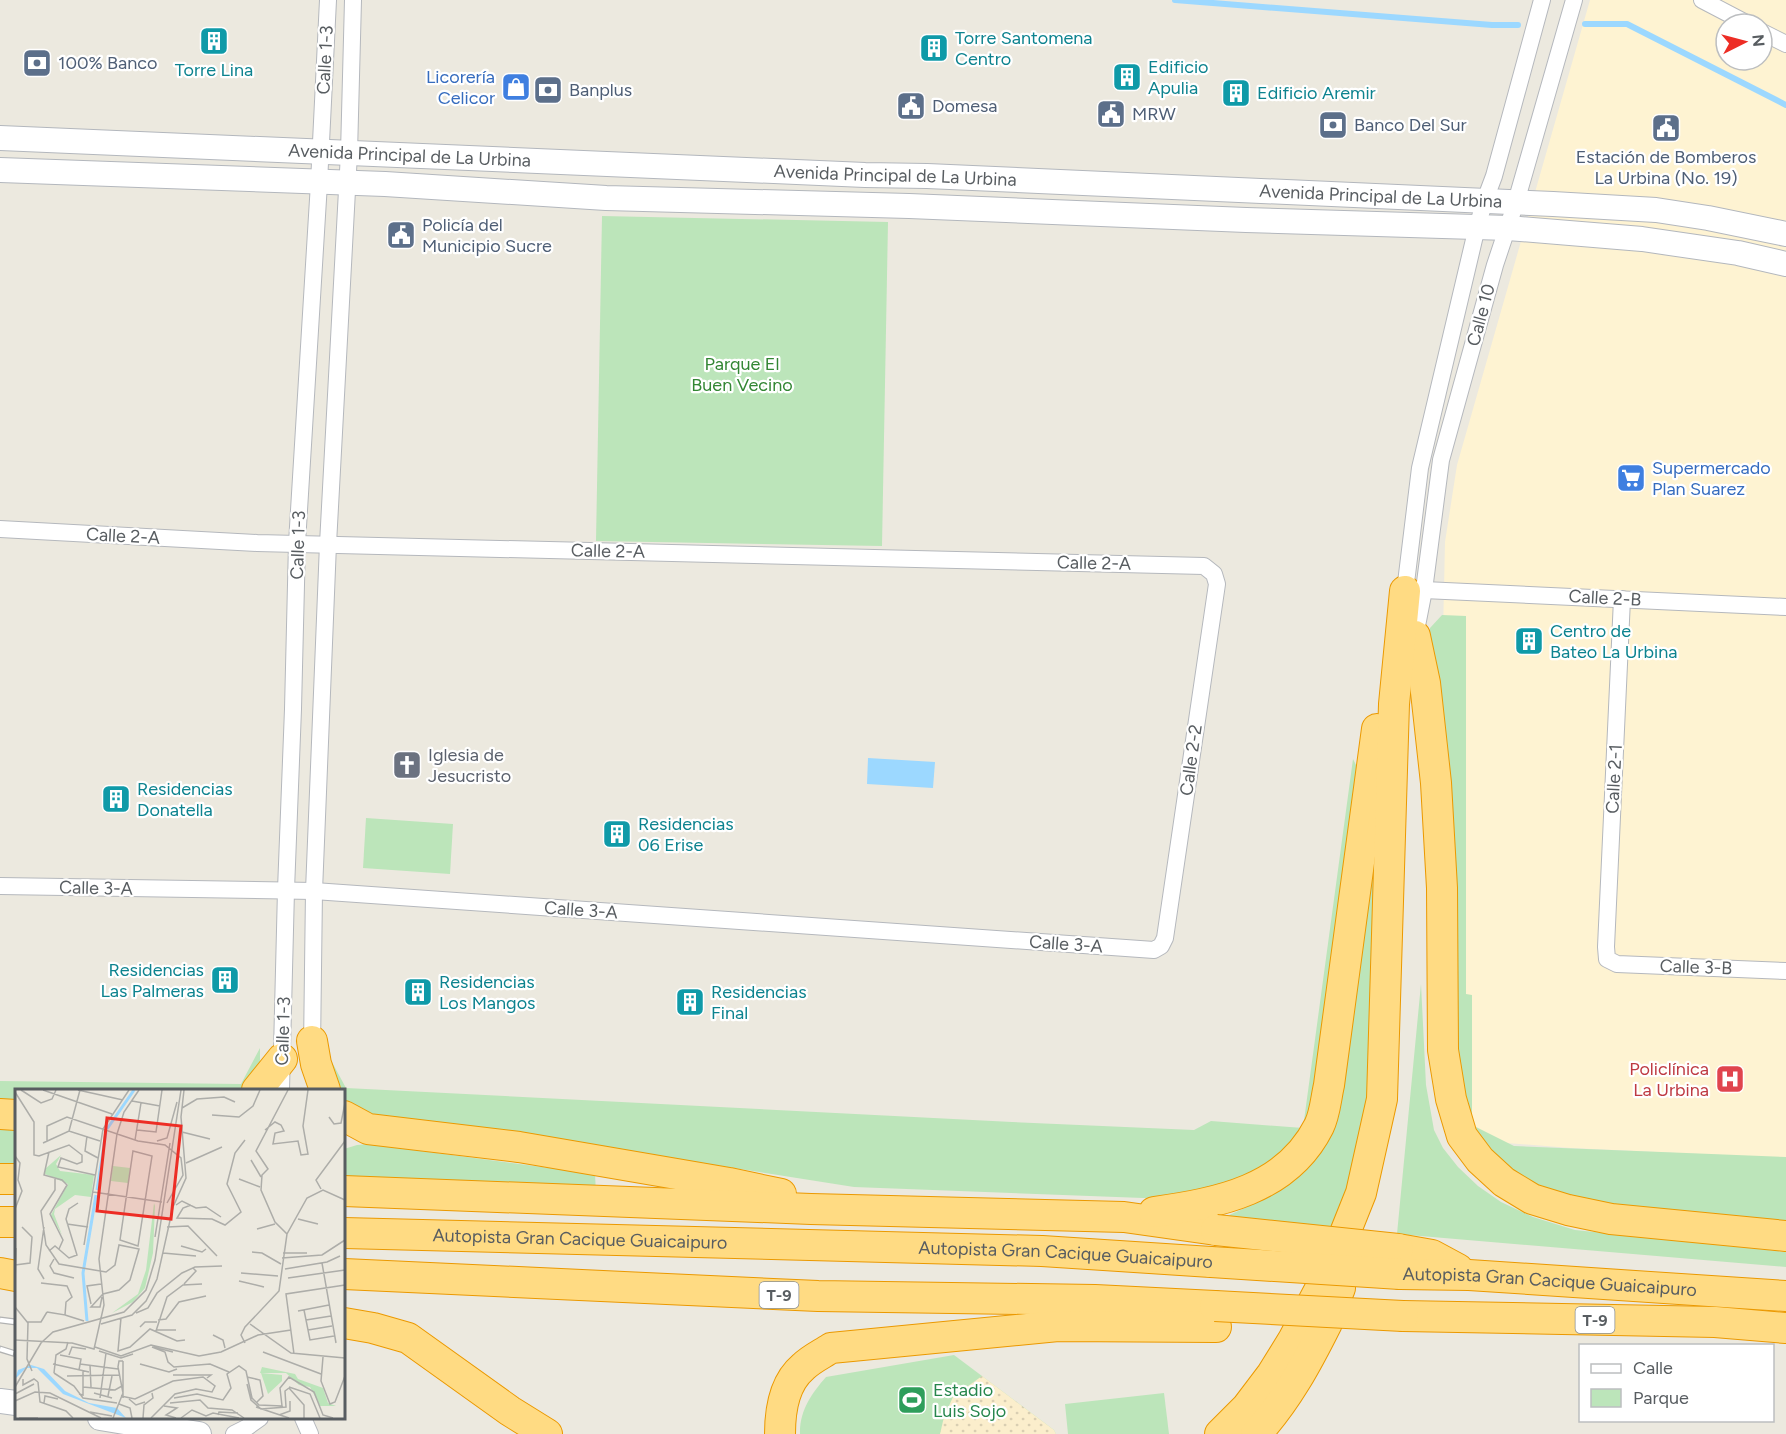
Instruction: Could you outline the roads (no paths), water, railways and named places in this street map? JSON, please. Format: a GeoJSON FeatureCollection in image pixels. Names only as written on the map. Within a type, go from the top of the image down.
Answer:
{"type":"FeatureCollection","features":[{"type":"Feature","properties":{"kind":"highway"},"geometry":{"type":"LineString","coordinates":[[1124,1217],[1234,1196],[1257,1187],[1283,1171],[1306,1146],[1320,1124],[1329,1085],[1393,619],[1414,591]]}},
{"type":"Feature","properties":{"kind":"highway"},"geometry":{"type":"LineString","coordinates":[[1220,1434],[1260,1391],[1293,1340],[1331,1268],[1360,1193],[1368,1162],[1382,1099],[1394,704],[1414,591]]}},
{"type":"Feature","properties":{"kind":"highway"},"geometry":{"type":"LineString","coordinates":[[1415,636],[1425,683],[1436,783],[1442,888],[1443,1050],[1451,1099],[1462,1136],[1480,1160],[1504,1182],[1532,1199],[1568,1210],[1611,1219],[1786,1236]]}},
{"type":"Feature","properties":{"kind":"highway"},"geometry":{"type":"LineString","coordinates":[[1256,1434],[1284,1400],[1328,1321],[1366,1227],[1386,1167],[1400,1101],[1408,895],[1410,708],[1415,636]]}},
{"type":"Feature","properties":{"kind":"highway"},"geometry":{"type":"LineString","coordinates":[[312,1041],[324,1089]]}},
{"type":"Feature","properties":{"kind":"highway"},"geometry":{"type":"LineString","coordinates":[[258,1089],[282,1059]]}},
{"type":"Feature","properties":{"kind":"highway"},"geometry":{"type":"LineString","coordinates":[[0,1114],[15,1115]]}},
{"type":"Feature","properties":{"kind":"highway"},"geometry":{"type":"LineString","coordinates":[[345,1117],[368,1129],[385,1132],[519,1147],[729,1183],[783,1194],[810,1209]]}},
{"type":"Feature","properties":{"kind":"highway"},"geometry":{"type":"LineString","coordinates":[[345,1137],[385,1132]]}},
{"type":"Feature","properties":{"kind":"highway"},"geometry":{"type":"LineString","coordinates":[[345,1191],[810,1209],[1124,1217],[1399,1261]]}},
{"type":"Feature","properties":{"kind":"highway","name":"Autopista Gran Cacique Guaicaipuro"},"geometry":{"type":"LineString","coordinates":[[345,1233],[1042,1251],[1211,1262],[1399,1261],[1469,1275],[1786,1296]]}},
{"type":"Feature","properties":{"kind":"highway"},"geometry":{"type":"LineString","coordinates":[[0,1259],[15,1260]]}},
{"type":"Feature","properties":{"kind":"highway"},"geometry":{"type":"LineString","coordinates":[[0,1273],[15,1276]]}},
{"type":"Feature","properties":{"kind":"highway","name":"Autopista Gran Cacique Guaicaipuro"},"geometry":{"type":"LineString","coordinates":[[345,1274],[818,1296],[1095,1300],[1215,1317],[1403,1316],[1715,1322],[1786,1328]]}},
{"type":"Feature","properties":{"kind":"highway"},"geometry":{"type":"LineString","coordinates":[[780,1434],[782,1406],[793,1378],[802,1367],[831,1348],[1058,1326],[1215,1317]]}},
{"type":"Feature","properties":{"kind":"highway"},"geometry":{"type":"LineString","coordinates":[[345,1323],[408,1338],[510,1411],[547,1434]]}},
{"type":"Feature","properties":{"kind":"main road","name":"Avenida Principal de La Urbina"},"geometry":{"type":"LineString","coordinates":[[0,138],[1485,200],[1656,210],[1786,234]]}},
{"type":"Feature","properties":{"kind":"main road","name":"Avenida Principal de La Urbina"},"geometry":{"type":"LineString","coordinates":[[0,170],[385,184],[606,198],[909,206],[1069,214],[1508,228],[1642,239],[1786,264]]}},
{"type":"Feature","properties":{"kind":"main road"},"geometry":{"type":"LineString","coordinates":[[0,1401],[15,1404]]}},
{"type":"Feature","properties":{"kind":"main road"},"geometry":{"type":"LineString","coordinates":[[106,1419],[198,1434]]}},
{"type":"Feature","properties":{"kind":"street","name":"Calle 1-3"},"geometry":{"type":"LineString","coordinates":[[281,1089],[297,543],[328,0]]}},
{"type":"Feature","properties":{"kind":"street","name":"Calle 1-3"},"geometry":{"type":"LineString","coordinates":[[310,1089],[314,891],[353,0]]}},
{"type":"Feature","properties":{"kind":"street","name":"Calle 10"},"geometry":{"type":"LineString","coordinates":[[1415,636],[1414,591],[1420,468],[1477,227],[1494,176],[1542,0]]}},
{"type":"Feature","properties":{"kind":"street","name":"Calle 10"},"geometry":{"type":"LineString","coordinates":[[1414,591],[1441,460],[1495,265],[1516,202],[1574,0]]}},
{"type":"Feature","properties":{"kind":"street"},"geometry":{"type":"LineString","coordinates":[[1702,0],[1725,12]]}},
{"type":"Feature","properties":{"kind":"street","name":"Calle 2-A"},"geometry":{"type":"LineString","coordinates":[[0,529],[257,543],[1204,566],[1214,574]]}},
{"type":"Feature","properties":{"kind":"street","name":"Calle 2-2"},"geometry":{"type":"LineString","coordinates":[[1161,946],[1165,938],[1217,584],[1214,574]]}},
{"type":"Feature","properties":{"kind":"street","name":"Calle 2-B"},"geometry":{"type":"LineString","coordinates":[[1414,591],[1786,607]]}},
{"type":"Feature","properties":{"kind":"street","name":"Calle 2-1"},"geometry":{"type":"LineString","coordinates":[[1607,959],[1622,599]]}},
{"type":"Feature","properties":{"kind":"street","name":"Calle 3-A"},"geometry":{"type":"LineString","coordinates":[[0,886],[314,891],[1154,950],[1161,946]]}},
{"type":"Feature","properties":{"kind":"street","name":"Calle 3-B"},"geometry":{"type":"LineString","coordinates":[[1607,959],[1617,964],[1786,971]]}},
{"type":"Feature","properties":{"kind":"street"},"geometry":{"type":"LineString","coordinates":[[234,1434],[259,1419]]}},
{"type":"Feature","properties":{"kind":"street"},"geometry":{"type":"LineString","coordinates":[[303,1419],[309,1434]]}},
{"type":"Feature","properties":{"kind":"water"},"geometry":{"type":"Polygon","coordinates":[[[868,758],[935,762],[933,788],[867,784],[868,758]]]}},
{"type":"Feature","properties":{"kind":"waterway"},"geometry":{"type":"LineString","coordinates":[[1175,0],[1492,25],[1518,25]]}},
{"type":"Feature","properties":{"kind":"waterway"},"geometry":{"type":"LineString","coordinates":[[1585,24],[1627,24],[1786,105]]}},
{"type":"Feature","properties":{"kind":"railway"},"geometry":{"type":"LineString","coordinates":[[0,1320],[15,1322]]}},
{"type":"Feature","properties":{"kind":"railway"},"geometry":{"type":"LineString","coordinates":[[0,1349],[15,1354]]}},
{"type":"Feature","properties":{"kind":"place","name":"Torre Lina"},"geometry":{"type":"Point","coordinates":[214,41]}},
{"type":"Feature","properties":{"kind":"place","name":"Torre Santomena Centro"},"geometry":{"type":"Point","coordinates":[934,48]}},
{"type":"Feature","properties":{"kind":"place","name":"100% Banco"},"geometry":{"type":"Point","coordinates":[37,63]}},
{"type":"Feature","properties":{"kind":"place","name":"Edificio Apulia"},"geometry":{"type":"Point","coordinates":[1127,77]}},
{"type":"Feature","properties":{"kind":"place","name":"Licorería Celicor"},"geometry":{"type":"Point","coordinates":[516,87]}},
{"type":"Feature","properties":{"kind":"place","name":"Banplus"},"geometry":{"type":"Point","coordinates":[548,90]}},
{"type":"Feature","properties":{"kind":"place","name":"Edificio Aremir"},"geometry":{"type":"Point","coordinates":[1236,93]}},
{"type":"Feature","properties":{"kind":"place","name":"Domesa"},"geometry":{"type":"Point","coordinates":[911,106]}},
{"type":"Feature","properties":{"kind":"place","name":"MRW"},"geometry":{"type":"Point","coordinates":[1111,114]}},
{"type":"Feature","properties":{"kind":"place","name":"Banco Del Sur"},"geometry":{"type":"Point","coordinates":[1333,125]}},
{"type":"Feature","properties":{"kind":"place","name":"Estación de Bomberos La Urbina (No. 19)"},"geometry":{"type":"Point","coordinates":[1666,128]}},
{"type":"Feature","properties":{"kind":"place","name":"Policía del Municipio Sucre"},"geometry":{"type":"Point","coordinates":[401,235]}},
{"type":"Feature","properties":{"kind":"place","name":"Supermercado Plan Suarez"},"geometry":{"type":"Point","coordinates":[1631,478]}},
{"type":"Feature","properties":{"kind":"place","name":"Centro de Bateo La Urbina"},"geometry":{"type":"Point","coordinates":[1529,641]}},
{"type":"Feature","properties":{"kind":"place","name":"Iglesia de Jesucristo"},"geometry":{"type":"Point","coordinates":[407,765]}},
{"type":"Feature","properties":{"kind":"place","name":"Residencias Donatella"},"geometry":{"type":"Point","coordinates":[116,799]}},
{"type":"Feature","properties":{"kind":"place","name":"Residencias 06 Erise"},"geometry":{"type":"Point","coordinates":[617,834]}},
{"type":"Feature","properties":{"kind":"place","name":"Residencias Las Palmeras"},"geometry":{"type":"Point","coordinates":[225,980]}},
{"type":"Feature","properties":{"kind":"place","name":"Residencias Los Mangos"},"geometry":{"type":"Point","coordinates":[418,992]}},
{"type":"Feature","properties":{"kind":"place","name":"Residencias Final"},"geometry":{"type":"Point","coordinates":[690,1002]}},
{"type":"Feature","properties":{"kind":"place","name":"Policlínica La Urbina"},"geometry":{"type":"Point","coordinates":[1730,1079]}},
{"type":"Feature","properties":{"kind":"place","name":"Estadio Luis Sojo"},"geometry":{"type":"Point","coordinates":[912,1400]}},
{"type":"Feature","properties":{"kind":"park label","name":"Parque El Buen Vecino"},"geometry":{"type":"Point","coordinates":[742,374]}}]}
